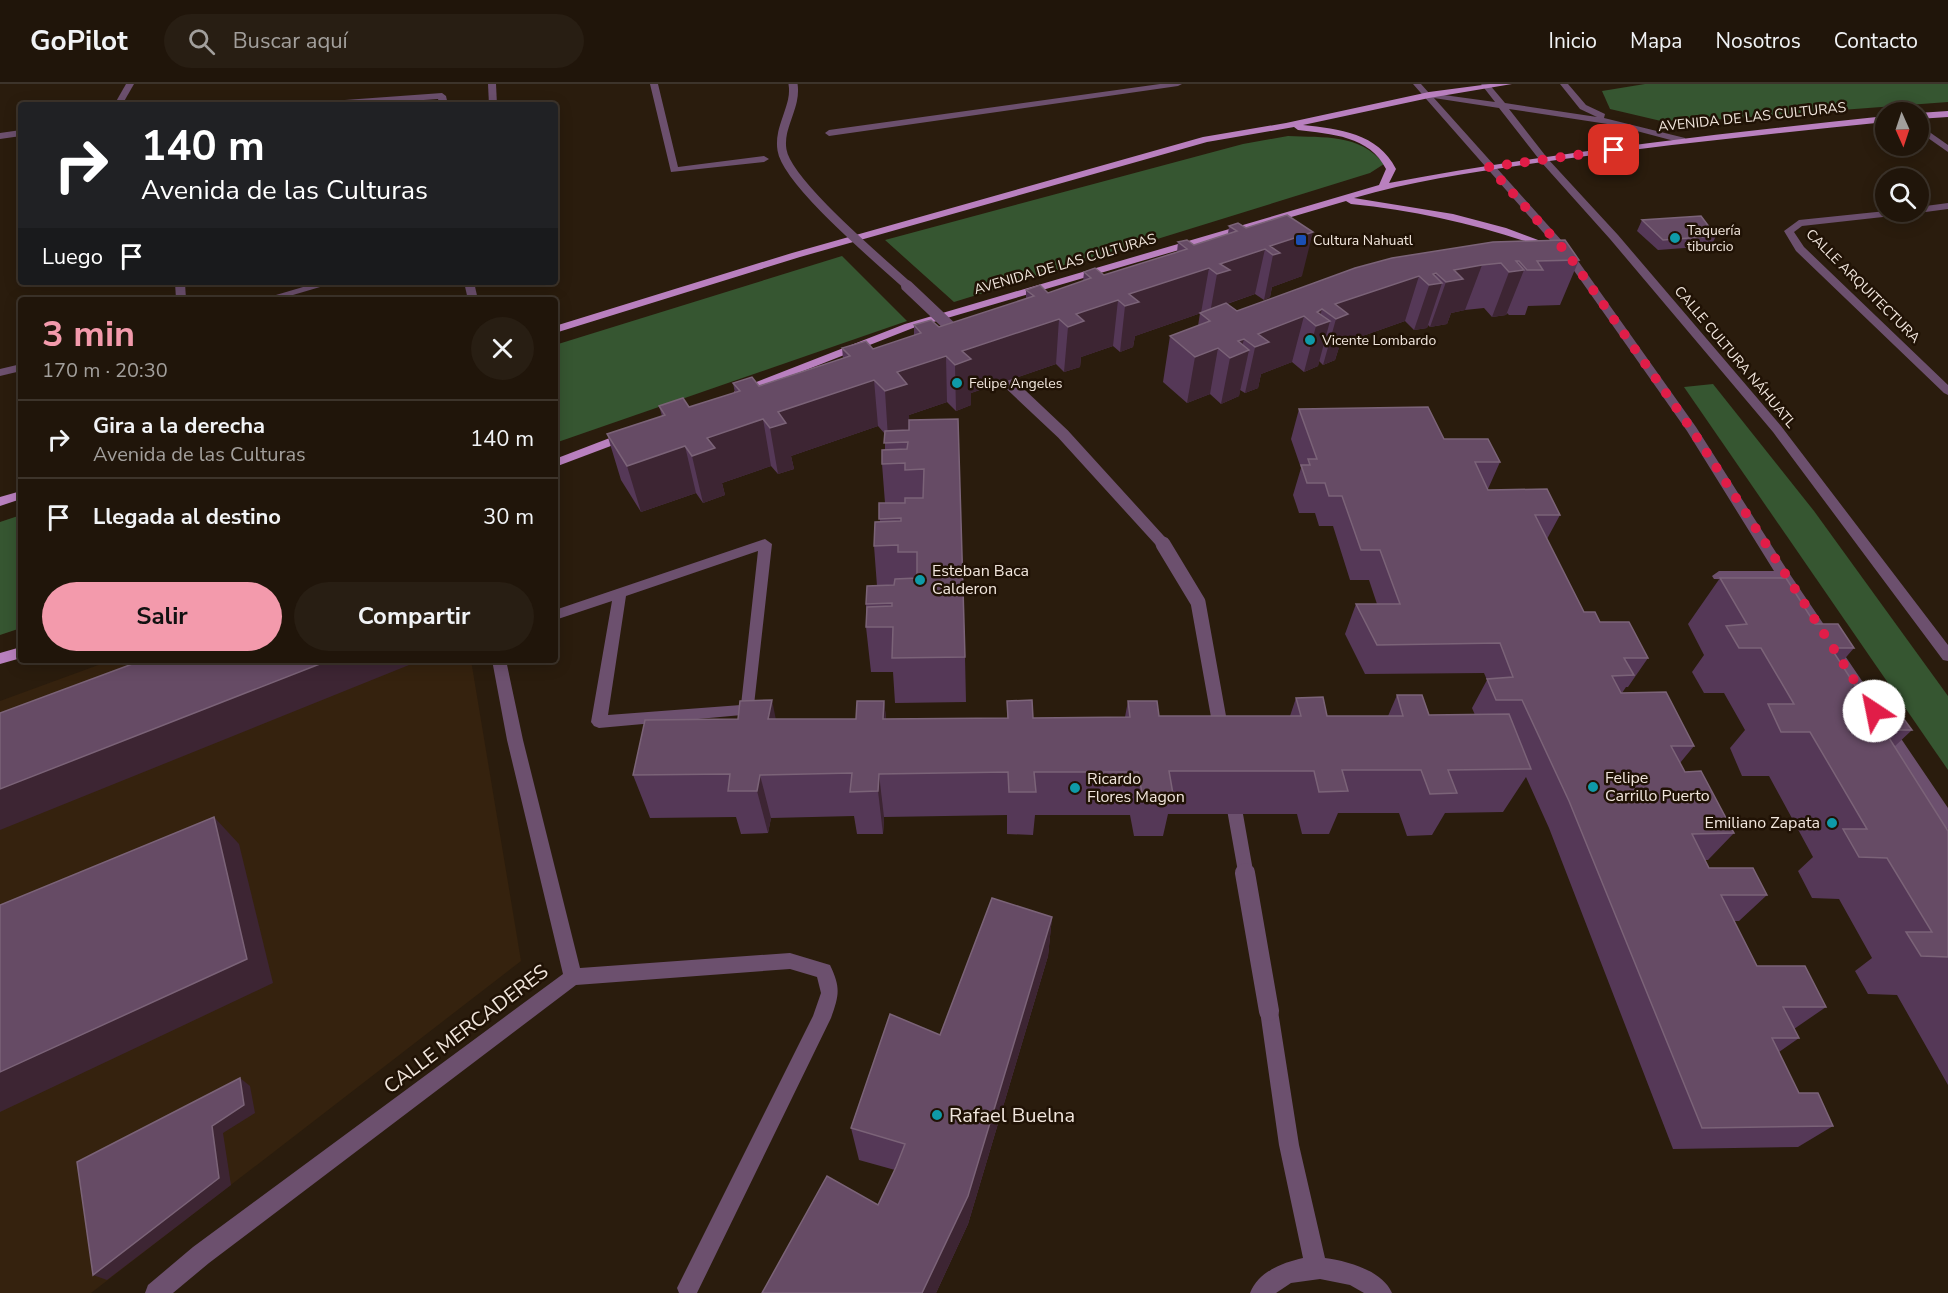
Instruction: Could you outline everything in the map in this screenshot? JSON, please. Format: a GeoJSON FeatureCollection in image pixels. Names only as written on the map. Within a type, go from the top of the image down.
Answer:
{"type":"FeatureCollection","features":[{"type":"Feature","properties":{"kind":"main road"},"geometry":{"type":"LineString","coordinates":[[558,329],[796,255],[1206,139],[1286,126],[1429,95],[1486,85],[1508,84]]}},
{"type":"Feature","properties":{"kind":"main road"},"geometry":{"type":"LineString","coordinates":[[1929,115],[1948,114]]}},
{"type":"Feature","properties":{"kind":"main road","name":"AVENIDA DE LAS CULTURAS"},"geometry":{"type":"LineString","coordinates":[[732,395],[909,326],[1383,188],[1489,167],[1545,161],[1682,140],[1875,120]]}},
{"type":"Feature","properties":{"kind":"main road"},"geometry":{"type":"LineString","coordinates":[[1286,126],[1331,132],[1356,138],[1374,146],[1389,160],[1391,169],[1383,188]]}},
{"type":"Feature","properties":{"kind":"main road"},"geometry":{"type":"LineString","coordinates":[[1342,200],[1395,205],[1449,215],[1503,229],[1567,253]]}},
{"type":"Feature","properties":{"kind":"main road"},"geometry":{"type":"LineString","coordinates":[[558,462],[644,429]]}},
{"type":"Feature","properties":{"kind":"main road"},"geometry":{"type":"LineString","coordinates":[[0,502],[18,496]]}},
{"type":"Feature","properties":{"kind":"main road"},"geometry":{"type":"LineString","coordinates":[[0,659],[18,653]]}},
{"type":"Feature","properties":{"kind":"street"},"geometry":{"type":"LineString","coordinates":[[120,102],[130,84]]}},
{"type":"Feature","properties":{"kind":"street"},"geometry":{"type":"LineString","coordinates":[[492,84],[493,102]]}},
{"type":"Feature","properties":{"kind":"street"},"geometry":{"type":"LineString","coordinates":[[654,84],[674,170],[764,159]]}},
{"type":"Feature","properties":{"kind":"street"},"geometry":{"type":"LineString","coordinates":[[793,84],[795,95],[782,130],[782,152],[794,174],[818,201],[1063,434],[1164,545],[1198,602],[1225,754]]}},
{"type":"Feature","properties":{"kind":"street"},"geometry":{"type":"LineString","coordinates":[[829,133],[1073,93],[1178,84]]}},
{"type":"Feature","properties":{"kind":"street"},"geometry":{"type":"LineString","coordinates":[[1417,84],[1567,253],[1692,430],[1785,576],[1948,822]]}},
{"type":"Feature","properties":{"kind":"street"},"geometry":{"type":"LineString","coordinates":[[1564,84],[1583,107],[1614,122]]}},
{"type":"Feature","properties":{"kind":"street","name":"CALLE CULTURA NÁHUATL"},"geometry":{"type":"LineString","coordinates":[[1486,85],[1545,161],[1614,237],[1777,429],[1948,656]]}},
{"type":"Feature","properties":{"kind":"street"},"geometry":{"type":"LineString","coordinates":[[1429,95],[1614,122],[1682,140]]}},
{"type":"Feature","properties":{"kind":"street"},"geometry":{"type":"LineString","coordinates":[[392,102],[443,100]]}},
{"type":"Feature","properties":{"kind":"street"},"geometry":{"type":"LineString","coordinates":[[0,136],[18,133]]}},
{"type":"Feature","properties":{"kind":"street"},"geometry":{"type":"LineString","coordinates":[[1929,134],[1948,149]]}},
{"type":"Feature","properties":{"kind":"street"},"geometry":{"type":"LineString","coordinates":[[1929,209],[1948,206]]}},
{"type":"Feature","properties":{"kind":"street","name":"CALLE ARQUITECTURA"},"geometry":{"type":"LineString","coordinates":[[1875,215],[1799,223],[1789,231],[1800,249],[1948,391]]}},
{"type":"Feature","properties":{"kind":"street"},"geometry":{"type":"LineString","coordinates":[[275,297],[321,285]]}},
{"type":"Feature","properties":{"kind":"street"},"geometry":{"type":"LineString","coordinates":[[0,373],[18,368]]}},
{"type":"Feature","properties":{"kind":"street"},"geometry":{"type":"LineString","coordinates":[[558,614],[620,593],[765,544],[748,710],[599,722],[620,593]]}},
{"type":"Feature","properties":{"kind":"street"},"geometry":{"type":"LineString","coordinates":[[1719,576],[1785,576]]}},
{"type":"Feature","properties":{"kind":"street","name":"CALLE MERCADERES"},"geometry":{"type":"LineString","coordinates":[[156,1293],[201,1255],[573,977],[515,740],[500,663]]}},
{"type":"Feature","properties":{"kind":"street"},"geometry":{"type":"LineString","coordinates":[[1229,777],[1269,1011],[1289,1145],[1316,1267]]}},
{"type":"Feature","properties":{"kind":"street"},"geometry":{"type":"LineString","coordinates":[[573,977],[790,962],[824,971],[830,993],[822,1018],[688,1288]]}},
{"type":"Feature","properties":{"kind":"street"},"geometry":{"type":"LineString","coordinates":[[1261,1293],[1267,1285],[1288,1272],[1316,1267],[1346,1272],[1375,1287],[1381,1293]]}},
{"type":"Feature","properties":{"kind":"shaded area"},"geometry":{"type":"Polygon","coordinates":[[[104,663],[471,663],[521,961],[91,1293],[0,1293],[0,701],[104,663]]]}},
{"type":"Feature","properties":{"kind":"green space"},"geometry":{"type":"Polygon","coordinates":[[[1645,84],[1948,84],[1948,102],[1875,102],[1875,108],[1710,120],[1661,121],[1610,109],[1602,91],[1645,84]]]}},
{"type":"Feature","properties":{"kind":"green space"},"geometry":{"type":"Polygon","coordinates":[[[1288,136],[1340,139],[1352,142],[1364,147],[1384,164],[1370,173],[954,302],[885,240],[1243,144],[1288,136]]]}},
{"type":"Feature","properties":{"kind":"green space"},"geometry":{"type":"Polygon","coordinates":[[[842,256],[907,321],[558,442],[558,344],[842,256]]]}},
{"type":"Feature","properties":{"kind":"green space"},"geometry":{"type":"Polygon","coordinates":[[[1713,384],[1814,511],[1948,696],[1948,770],[1684,387],[1713,384]]]}},
{"type":"Feature","properties":{"kind":"green space"},"geometry":{"type":"Polygon","coordinates":[[[18,516],[18,629],[0,635],[0,522],[18,516]]]}},
{"type":"Feature","properties":{"kind":"building"},"geometry":{"type":"Polygon","coordinates":[[[1287,215],[1313,232],[1270,246],[1280,253],[1273,255],[1265,249],[1220,264],[1230,270],[1217,274],[1209,268],[1129,294],[1139,302],[1125,306],[1118,300],[1076,314],[1084,321],[1068,327],[1059,319],[962,351],[971,359],[955,365],[946,356],[897,372],[907,384],[885,391],[874,380],[778,412],[786,423],[770,428],[763,419],[707,438],[715,448],[692,456],[685,446],[627,466],[607,434],[665,415],[659,406],[683,398],[689,407],[740,391],[733,383],[752,377],[759,386],[850,356],[842,348],[866,341],[873,349],[921,333],[914,325],[931,320],[939,327],[1034,296],[1026,290],[1040,285],[1048,293],[1091,278],[1084,272],[1095,268],[1104,275],[1187,249],[1178,242],[1187,240],[1194,245],[1237,231],[1229,226],[1238,223],[1246,228],[1287,215]]]}},
{"type":"Feature","properties":{"kind":"building"},"geometry":{"type":"Polygon","coordinates":[[[1701,216],[1716,236],[1663,240],[1642,220],[1701,216]]]}},
{"type":"Feature","properties":{"kind":"building"},"geometry":{"type":"Polygon","coordinates":[[[1565,240],[1579,260],[1537,261],[1543,270],[1527,270],[1519,261],[1516,261],[1524,270],[1509,272],[1501,263],[1482,265],[1454,270],[1463,279],[1446,282],[1436,273],[1433,274],[1442,283],[1429,285],[1419,276],[1335,304],[1348,314],[1336,319],[1322,309],[1317,312],[1330,321],[1316,326],[1304,316],[1258,334],[1269,342],[1255,347],[1244,339],[1238,341],[1249,350],[1230,358],[1218,348],[1195,357],[1170,336],[1210,321],[1200,313],[1226,303],[1237,311],[1355,268],[1392,258],[1493,242],[1565,240]]]}},
{"type":"Feature","properties":{"kind":"building","name":"Felipe Carrillo Puerto"},"geometry":{"type":"Polygon","coordinates":[[[1428,407],[1444,439],[1488,439],[1500,462],[1475,462],[1488,490],[1547,489],[1560,515],[1535,515],[1584,612],[1595,612],[1600,622],[1629,622],[1648,658],[1624,658],[1634,675],[1612,676],[1621,693],[1666,692],[1694,746],[1671,746],[1685,772],[1701,771],[1734,833],[1692,834],[1709,868],[1753,868],[1767,895],[1721,895],[1757,966],[1805,966],[1826,1007],[1783,1007],[1799,1038],[1772,1038],[1799,1093],[1818,1093],[1833,1126],[1702,1128],[1569,801],[1522,700],[1496,700],[1487,679],[1513,677],[1500,643],[1377,645],[1356,604],[1400,604],[1380,550],[1361,550],[1342,496],[1329,496],[1325,483],[1307,483],[1301,465],[1310,465],[1308,459],[1317,459],[1299,409],[1428,407]]]}},
{"type":"Feature","properties":{"kind":"building","name":"Esteban Baca Calderon"},"geometry":{"type":"Polygon","coordinates":[[[958,419],[965,657],[892,658],[893,627],[866,627],[867,607],[892,606],[892,603],[866,604],[867,586],[894,585],[895,579],[917,578],[917,552],[898,552],[898,545],[874,546],[875,522],[901,521],[901,518],[879,519],[879,503],[905,503],[905,498],[923,498],[924,469],[905,470],[905,463],[882,464],[882,450],[907,449],[908,442],[884,443],[885,431],[909,430],[909,420],[958,419]]]}},
{"type":"Feature","properties":{"kind":"building"},"geometry":{"type":"Polygon","coordinates":[[[1720,578],[1786,578],[1815,624],[1838,624],[1854,648],[1831,648],[1865,701],[1892,703],[1912,730],[1884,730],[1948,831],[1948,957],[1921,956],[1906,932],[1932,932],[1887,858],[1859,857],[1843,829],[1867,829],[1810,732],[1781,732],[1768,704],[1794,704],[1761,648],[1739,648],[1726,626],[1747,624],[1720,578]]]}},
{"type":"Feature","properties":{"kind":"building"},"geometry":{"type":"Polygon","coordinates":[[[135,663],[322,663],[0,789],[0,713],[135,663]]]}},
{"type":"Feature","properties":{"kind":"building"},"geometry":{"type":"Polygon","coordinates":[[[1397,695],[1422,695],[1429,715],[1509,714],[1531,769],[1448,770],[1457,793],[1430,794],[1421,770],[1342,770],[1348,791],[1319,792],[1314,771],[1169,771],[1173,794],[1142,793],[1138,772],[1034,772],[1036,792],[1009,792],[1008,772],[879,774],[878,791],[850,792],[852,773],[760,775],[757,791],[728,791],[730,774],[633,775],[645,720],[738,719],[740,701],[772,700],[768,719],[856,719],[857,701],[884,701],[883,719],[1008,718],[1007,701],[1032,700],[1033,718],[1130,717],[1128,701],[1157,701],[1159,716],[1301,716],[1296,698],[1323,697],[1327,716],[1403,716],[1397,695]]]}},
{"type":"Feature","properties":{"kind":"building"},"geometry":{"type":"Polygon","coordinates":[[[214,817],[247,959],[0,1072],[0,905],[214,817]]]}},
{"type":"Feature","properties":{"kind":"building","name":"Rafael Buelna"},"geometry":{"type":"Polygon","coordinates":[[[992,898],[1052,917],[968,1196],[922,1293],[762,1293],[827,1176],[878,1205],[905,1144],[851,1128],[890,1014],[940,1035],[992,898]]]}},
{"type":"Feature","properties":{"kind":"building"},"geometry":{"type":"Polygon","coordinates":[[[240,1078],[244,1105],[212,1126],[219,1178],[93,1275],[77,1162],[240,1078]]]}},
{"type":"Feature","properties":{"kind":"place","name":"Taquería tiburcio"},"geometry":{"type":"Point","coordinates":[1675,238]}},
{"type":"Feature","properties":{"kind":"place","name":"Cultura Nahuatl"},"geometry":{"type":"Point","coordinates":[1301,240]}},
{"type":"Feature","properties":{"kind":"place","name":"Vicente Lombardo"},"geometry":{"type":"Point","coordinates":[1310,340]}},
{"type":"Feature","properties":{"kind":"place","name":"Felipe Angeles"},"geometry":{"type":"Point","coordinates":[957,383]}},
{"type":"Feature","properties":{"kind":"place","name":"Esteban Baca Calderon"},"geometry":{"type":"Point","coordinates":[920,580]}},
{"type":"Feature","properties":{"kind":"place","name":"Felipe Carrillo Puerto"},"geometry":{"type":"Point","coordinates":[1593,787]}},
{"type":"Feature","properties":{"kind":"place","name":"Ricardo Flores Magon"},"geometry":{"type":"Point","coordinates":[1075,788]}},
{"type":"Feature","properties":{"kind":"place","name":"Emiliano Zapata"},"geometry":{"type":"Point","coordinates":[1832,823]}},
{"type":"Feature","properties":{"kind":"place","name":"Rafael Buelna"},"geometry":{"type":"Point","coordinates":[937,1115]}},
{"type":"Feature","properties":{"kind":"route"},"geometry":{"type":"LineString","coordinates":[[1614,150],[1489,167],[1567,253],[1692,430],[1874,711]]}}]}
